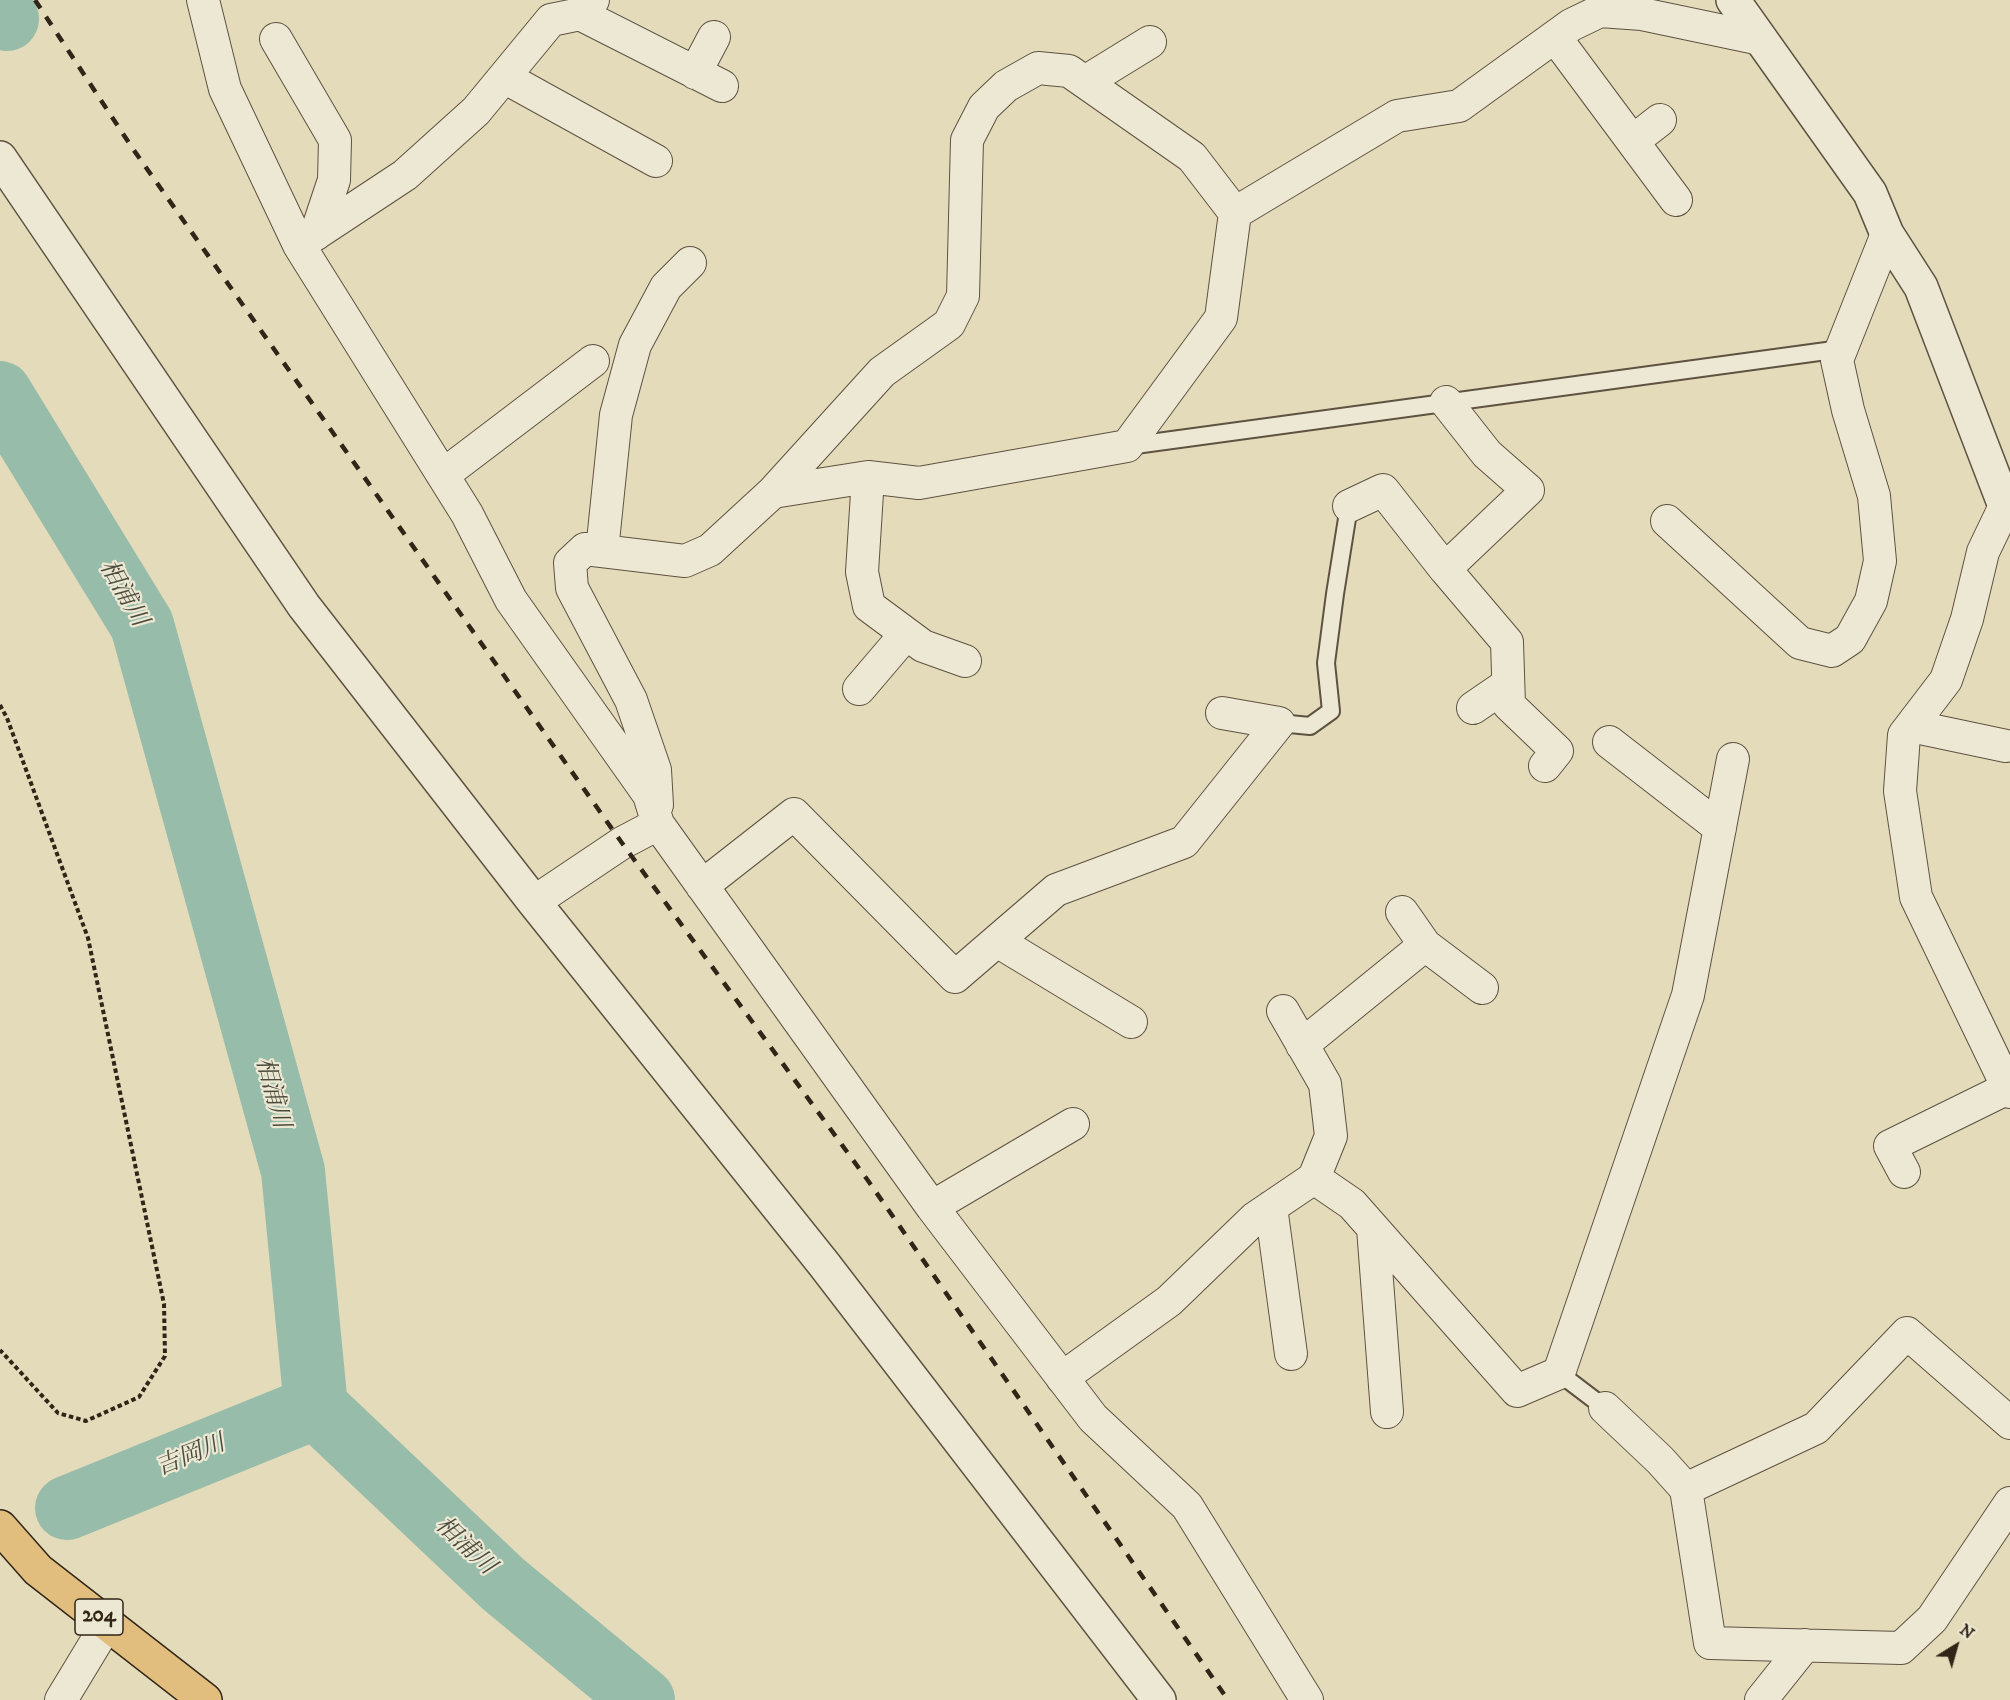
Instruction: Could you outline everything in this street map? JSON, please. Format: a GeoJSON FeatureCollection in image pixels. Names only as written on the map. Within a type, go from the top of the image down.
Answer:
{"type":"FeatureCollection","features":[{"type":"Feature","properties":{"kind":"highway","name":"204"},"geometry":{"type":"LineString","coordinates":[[0,1527],[38,1570],[205,1700]]}},
{"type":"Feature","properties":{"kind":"street"},"geometry":{"type":"LineString","coordinates":[[203,0],[225,89],[307,239],[467,514],[511,600],[649,795],[658,824],[933,1207],[1093,1418],[1187,1506],[1307,1700]]}},
{"type":"Feature","properties":{"kind":"street"},"geometry":{"type":"LineString","coordinates":[[1733,0],[1870,193],[1887,234],[1921,287],[2008,510],[1983,552],[1967,619],[1946,680],[1904,735],[1900,791],[1916,897],[2009,1090],[1890,1146],[1904,1172]]}},
{"type":"Feature","properties":{"kind":"street"},"geometry":{"type":"LineString","coordinates":[[307,239],[405,175],[476,111],[565,8],[708,80],[714,37]]}},
{"type":"Feature","properties":{"kind":"street"},"geometry":{"type":"LineString","coordinates":[[1235,213],[1397,116],[1459,106],[1571,25],[1600,11],[1641,14],[1761,39]]}},
{"type":"Feature","properties":{"kind":"street"},"geometry":{"type":"LineString","coordinates":[[1555,37],[1676,200]]}},
{"type":"Feature","properties":{"kind":"street"},"geometry":{"type":"LineString","coordinates":[[276,39],[335,140],[333,180],[307,239]]}},
{"type":"Feature","properties":{"kind":"street"},"geometry":{"type":"LineString","coordinates":[[1085,82],[1150,42]]}},
{"type":"Feature","properties":{"kind":"street"},"geometry":{"type":"LineString","coordinates":[[658,824],[655,770],[631,700],[572,588],[570,563],[585,549],[685,561],[710,550],[773,492],[882,372],[950,324],[963,296],[967,140],[984,107],[1006,86],[1038,68],[1069,71],[1192,157],[1235,213],[1221,318],[1127,446],[919,483],[868,477],[773,492]]}},
{"type":"Feature","properties":{"kind":"street"},"geometry":{"type":"LineString","coordinates":[[504,77],[656,161]]}},
{"type":"Feature","properties":{"kind":"street"},"geometry":{"type":"LineString","coordinates":[[1633,141],[1660,120]]}},
{"type":"Feature","properties":{"kind":"street"},"geometry":{"type":"LineString","coordinates":[[0,158],[304,606],[534,902],[823,1263],[1159,1700]]}},
{"type":"Feature","properties":{"kind":"street"},"geometry":{"type":"LineString","coordinates":[[1667,521],[1800,643],[1832,651],[1850,639],[1871,601],[1880,561],[1874,496],[1848,410],[1837,360],[1887,234]]}},
{"type":"Feature","properties":{"kind":"street"},"geometry":{"type":"LineString","coordinates":[[602,551],[616,415],[635,345],[666,287],[690,263]]}},
{"type":"Feature","properties":{"kind":"street"},"geometry":{"type":"LineString","coordinates":[[443,475],[594,361]]}},
{"type":"Feature","properties":{"kind":"street"},"geometry":{"type":"LineString","coordinates":[[1445,569],[1528,490],[1487,454],[1446,402]]}},
{"type":"Feature","properties":{"kind":"street"},"geometry":{"type":"LineString","coordinates":[[868,477],[862,572],[869,606],[905,635],[923,646],[965,661]]}},
{"type":"Feature","properties":{"kind":"street"},"geometry":{"type":"LineString","coordinates":[[1350,506],[1383,490],[1445,569],[1507,642],[1509,705],[1557,751],[1545,766]]}},
{"type":"Feature","properties":{"kind":"street"},"geometry":{"type":"LineString","coordinates":[[859,689],[905,635]]}},
{"type":"Feature","properties":{"kind":"street"},"geometry":{"type":"LineString","coordinates":[[1473,708],[1508,684]]}},
{"type":"Feature","properties":{"kind":"street"},"geometry":{"type":"LineString","coordinates":[[702,886],[794,814],[955,976],[1056,890],[1184,842],[1279,723],[1222,713]]}},
{"type":"Feature","properties":{"kind":"street"},"geometry":{"type":"LineString","coordinates":[[1911,726],[2006,746]]}},
{"type":"Feature","properties":{"kind":"street"},"geometry":{"type":"LineString","coordinates":[[1609,742],[1720,828]]}},
{"type":"Feature","properties":{"kind":"street"},"geometry":{"type":"LineString","coordinates":[[1314,1178],[1352,1204],[1517,1391],[1559,1374],[1688,994],[1733,759]]}},
{"type":"Feature","properties":{"kind":"street"},"geometry":{"type":"LineString","coordinates":[[534,902],[622,843],[658,824]]}},
{"type":"Feature","properties":{"kind":"street"},"geometry":{"type":"LineString","coordinates":[[1402,912],[1425,945],[1482,988]]}},
{"type":"Feature","properties":{"kind":"street"},"geometry":{"type":"LineString","coordinates":[[997,941],[1131,1022]]}},
{"type":"Feature","properties":{"kind":"street"},"geometry":{"type":"LineString","coordinates":[[1302,1045],[1425,945]]}},
{"type":"Feature","properties":{"kind":"street"},"geometry":{"type":"LineString","coordinates":[[1062,1378],[1168,1301],[1255,1218],[1314,1178],[1331,1136],[1325,1084],[1283,1011]]}},
{"type":"Feature","properties":{"kind":"street"},"geometry":{"type":"LineString","coordinates":[[933,1207],[1073,1124]]}},
{"type":"Feature","properties":{"kind":"street"},"geometry":{"type":"LineString","coordinates":[[1271,1207],[1291,1354]]}},
{"type":"Feature","properties":{"kind":"street"},"geometry":{"type":"LineString","coordinates":[[1373,1228],[1387,1412]]}},
{"type":"Feature","properties":{"kind":"street"},"geometry":{"type":"LineString","coordinates":[[1686,1489],[1816,1428],[1907,1334],[2010,1424]]}},
{"type":"Feature","properties":{"kind":"street"},"geometry":{"type":"LineString","coordinates":[[1605,1408],[1686,1489],[1710,1643],[1901,1648],[1932,1619],[2010,1503]]}},
{"type":"Feature","properties":{"kind":"street"},"geometry":{"type":"LineString","coordinates":[[61,1700],[107,1624]]}},
{"type":"Feature","properties":{"kind":"street"},"geometry":{"type":"LineString","coordinates":[[1761,1700],[1805,1646]]}},
{"type":"Feature","properties":{"kind":"lane"},"geometry":{"type":"LineString","coordinates":[[1127,446],[1841,349]]}},
{"type":"Feature","properties":{"kind":"lane"},"geometry":{"type":"LineString","coordinates":[[1279,723],[1310,726],[1332,711],[1326,663],[1350,506]]}},
{"type":"Feature","properties":{"kind":"lane"},"geometry":{"type":"LineString","coordinates":[[1559,1374],[1605,1408]]}},
{"type":"Feature","properties":{"kind":"path"},"geometry":{"type":"LineString","coordinates":[[0,705],[7,718],[88,938],[164,1304],[165,1356],[139,1397],[86,1420],[58,1413],[0,1350]]}},
{"type":"Feature","properties":{"kind":"waterway"},"geometry":{"type":"LineString","coordinates":[[0,16],[7,19]]}},
{"type":"Feature","properties":{"kind":"waterway","name":"相浦川"},"geometry":{"type":"LineString","coordinates":[[0,393],[142,625],[293,1171],[316,1407],[503,1584],[643,1700]]}},
{"type":"Feature","properties":{"kind":"waterway","name":"吉岡川"},"geometry":{"type":"LineString","coordinates":[[67,1508],[316,1407]]}},
{"type":"Feature","properties":{"kind":"railway"},"geometry":{"type":"LineString","coordinates":[[35,0],[133,149],[622,843],[869,1182],[1228,1700]]}}]}
